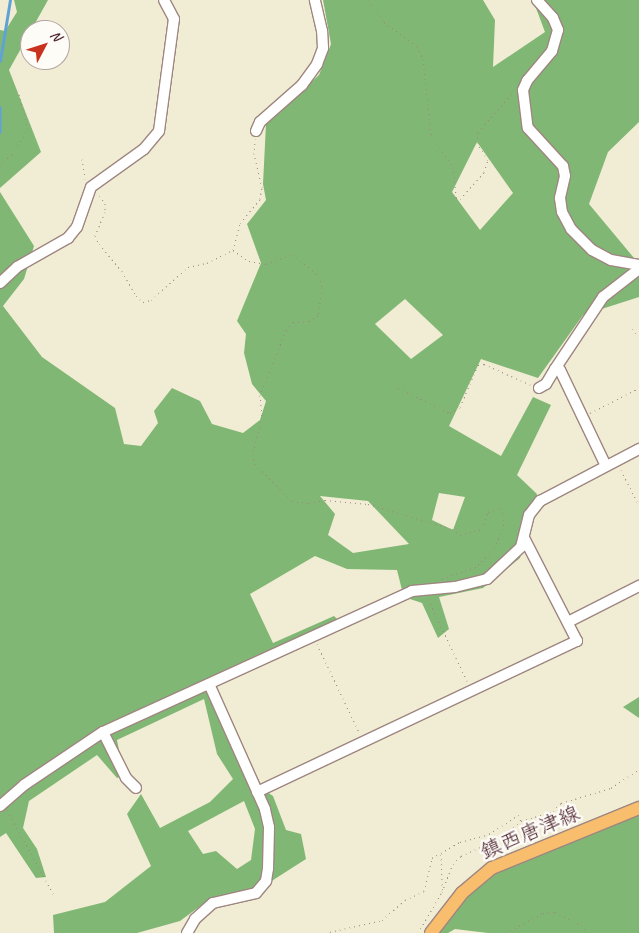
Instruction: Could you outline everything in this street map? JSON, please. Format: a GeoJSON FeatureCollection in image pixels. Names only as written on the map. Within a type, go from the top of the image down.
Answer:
{"type":"FeatureCollection","features":[{"type":"Feature","properties":{"kind":"main road","name":"鎮西唐津線"},"geometry":{"type":"LineString","coordinates":[[431,933],[467,888],[492,868],[639,808]]}},
{"type":"Feature","properties":{"kind":"street"},"geometry":{"type":"LineString","coordinates":[[0,283],[16,267],[68,238],[77,227],[91,187],[144,149],[159,131],[174,20],[164,0]]}},
{"type":"Feature","properties":{"kind":"street"},"geometry":{"type":"LineString","coordinates":[[256,131],[260,122],[302,85],[317,64],[323,48],[322,31],[315,0]]}},
{"type":"Feature","properties":{"kind":"street"},"geometry":{"type":"LineString","coordinates":[[537,0],[553,18],[558,30],[552,51],[527,81],[524,90],[524,118],[528,128],[564,166],[565,176],[560,198],[562,212],[571,229],[592,250],[611,260],[639,265]]}},
{"type":"Feature","properties":{"kind":"street"},"geometry":{"type":"LineString","coordinates":[[539,388],[555,369],[603,297],[639,269]]}},
{"type":"Feature","properties":{"kind":"street"},"geometry":{"type":"LineString","coordinates":[[555,369],[564,376],[606,466]]}},
{"type":"Feature","properties":{"kind":"street"},"geometry":{"type":"LineString","coordinates":[[2,805],[103,732],[420,589],[455,587],[487,579],[513,557],[524,538],[529,515],[540,500],[639,449]]}},
{"type":"Feature","properties":{"kind":"street"},"geometry":{"type":"LineString","coordinates":[[257,792],[577,641],[524,538]]}},
{"type":"Feature","properties":{"kind":"street"},"geometry":{"type":"LineString","coordinates":[[568,622],[639,586]]}},
{"type":"Feature","properties":{"kind":"street"},"geometry":{"type":"LineString","coordinates":[[187,933],[195,919],[213,903],[256,893],[266,882],[270,827],[257,792],[209,684]]}},
{"type":"Feature","properties":{"kind":"street"},"geometry":{"type":"LineString","coordinates":[[103,732],[126,778],[136,788]]}},
{"type":"Feature","properties":{"kind":"path"},"geometry":{"type":"LineString","coordinates":[[368,0],[384,22],[417,46],[422,59],[431,135],[453,167],[456,198],[460,199],[484,172],[488,160],[477,144],[478,132],[512,91],[527,81]]}},
{"type":"Feature","properties":{"kind":"path"},"geometry":{"type":"LineString","coordinates":[[0,165],[12,154],[28,129],[18,90]]}},
{"type":"Feature","properties":{"kind":"path"},"geometry":{"type":"LineString","coordinates":[[82,159],[82,174],[105,203],[105,212],[95,236],[143,302],[151,300],[188,267],[207,263],[233,250],[240,223],[260,199],[262,188],[254,154],[256,131]]}},
{"type":"Feature","properties":{"kind":"path"},"geometry":{"type":"LineString","coordinates":[[233,250],[249,261],[266,264],[293,254],[319,276],[322,288],[318,315],[309,321],[292,322],[286,330],[260,395],[262,417],[253,454],[255,464],[292,501],[325,500],[368,504],[452,529],[460,535],[482,529],[488,512],[500,508],[504,515],[503,529],[493,550],[476,567],[438,580]]}},
{"type":"Feature","properties":{"kind":"path"},"geometry":{"type":"LineString","coordinates":[[632,329],[639,336]]}},
{"type":"Feature","properties":{"kind":"path"},"geometry":{"type":"LineString","coordinates":[[398,388],[450,413],[460,407],[478,365],[484,364],[539,388]]}},
{"type":"Feature","properties":{"kind":"path"},"geometry":{"type":"LineString","coordinates":[[583,416],[639,388]]}},
{"type":"Feature","properties":{"kind":"path"},"geometry":{"type":"LineString","coordinates":[[616,460],[639,504]]}},
{"type":"Feature","properties":{"kind":"path"},"geometry":{"type":"LineString","coordinates":[[420,589],[472,691]]}},
{"type":"Feature","properties":{"kind":"path"},"geometry":{"type":"LineString","coordinates":[[313,636],[364,742]]}},
{"type":"Feature","properties":{"kind":"path"},"geometry":{"type":"LineString","coordinates":[[418,933],[442,892],[453,864],[461,856],[497,839],[521,821],[553,811],[561,803],[611,788],[639,769]]}},
{"type":"Feature","properties":{"kind":"path"},"geometry":{"type":"LineString","coordinates":[[2,805],[55,897]]}},
{"type":"Feature","properties":{"kind":"path"},"geometry":{"type":"LineString","coordinates":[[325,933],[372,925],[382,920],[405,900],[424,891],[428,865],[432,858],[460,842],[489,834],[518,815],[521,821]]}},
{"type":"Feature","properties":{"kind":"path"},"geometry":{"type":"LineString","coordinates":[[441,853],[442,892]]}},
{"type":"Feature","properties":{"kind":"path"},"geometry":{"type":"LineString","coordinates":[[455,933],[506,933],[543,913],[555,912],[581,925],[587,933]]}},
{"type":"Feature","properties":{"kind":"green space"},"geometry":{"type":"Polygon","coordinates":[[[14,0],[48,0],[37,20],[20,20],[20,50],[9,70],[41,152],[0,188],[0,30],[5,31],[17,12],[14,0]]]}},
{"type":"Feature","properties":{"kind":"green space"},"geometry":{"type":"Polygon","coordinates":[[[323,0],[483,0],[495,20],[493,67],[545,32],[533,0],[639,0],[639,122],[608,152],[589,204],[639,264],[639,297],[583,315],[538,378],[481,359],[449,426],[501,456],[533,397],[551,405],[517,475],[537,494],[520,558],[483,588],[439,597],[449,629],[438,638],[422,603],[410,599],[402,590],[397,570],[347,569],[315,556],[250,594],[273,643],[334,616],[338,620],[209,681],[252,782],[273,796],[286,830],[301,834],[306,859],[248,896],[207,901],[180,921],[137,933],[54,933],[53,915],[105,902],[151,866],[127,814],[141,794],[160,828],[210,802],[233,779],[217,754],[204,699],[117,740],[124,775],[117,778],[97,755],[29,801],[23,828],[37,849],[46,877],[36,878],[6,833],[0,837],[0,192],[34,246],[24,279],[3,306],[42,357],[115,408],[124,444],[141,446],[158,423],[154,411],[172,388],[200,401],[212,424],[243,433],[260,420],[266,401],[252,384],[244,353],[246,334],[237,321],[261,263],[247,224],[266,200],[263,184],[266,124],[319,75],[331,44],[323,0]],[[477,142],[452,192],[480,230],[513,193],[477,142]],[[405,299],[375,324],[411,359],[443,335],[405,299]],[[439,493],[432,520],[453,530],[465,497],[439,493]],[[320,496],[335,514],[328,535],[353,553],[409,544],[368,501],[320,496]],[[244,801],[188,831],[203,854],[216,851],[237,869],[251,860],[255,829],[244,801]]]}},
{"type":"Feature","properties":{"kind":"green space"},"geometry":{"type":"Polygon","coordinates":[[[639,697],[639,718],[623,707],[639,697]]]}},
{"type":"Feature","properties":{"kind":"green space"},"geometry":{"type":"Polygon","coordinates":[[[639,813],[639,933],[488,933],[455,929],[448,933],[435,933],[474,885],[498,869],[639,813]]]}},
{"type":"Feature","properties":{"kind":"waterway"},"geometry":{"type":"LineString","coordinates":[[0,61],[10,0]]}},
{"type":"Feature","properties":{"kind":"waterway"},"geometry":{"type":"LineString","coordinates":[[0,107],[0,132]]}}]}
